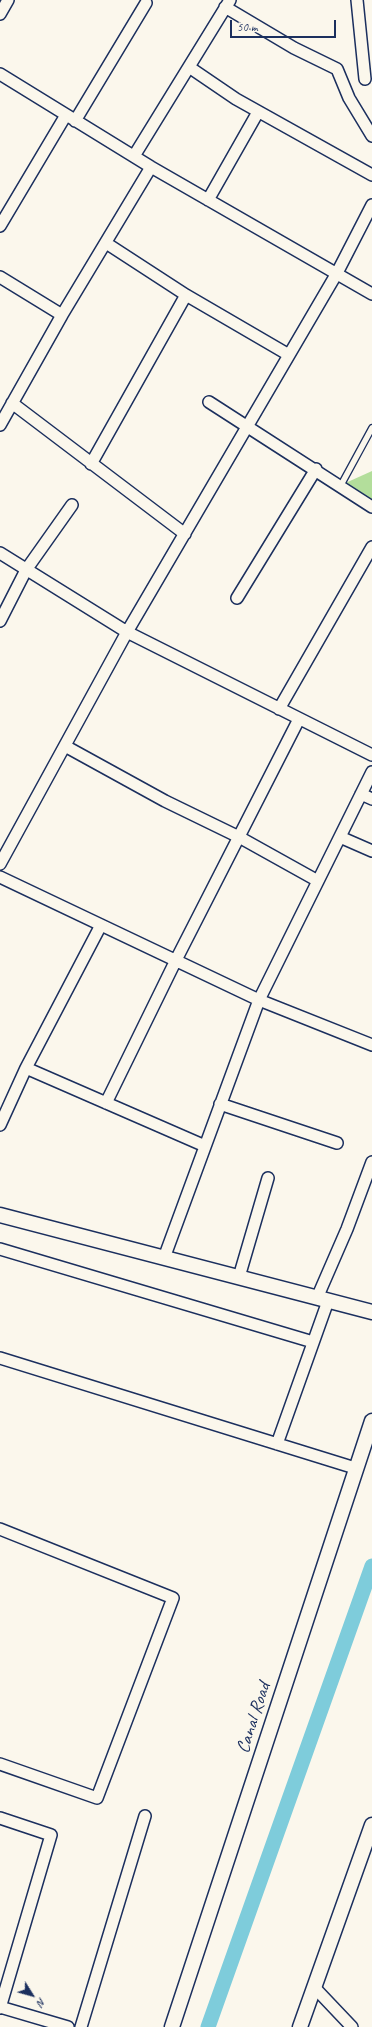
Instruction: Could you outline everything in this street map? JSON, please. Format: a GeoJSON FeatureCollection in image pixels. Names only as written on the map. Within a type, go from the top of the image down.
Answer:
{"type":"FeatureCollection","features":[{"type":"Feature","properties":{"kind":"street"},"geometry":{"type":"LineString","coordinates":[[0,14],[8,0]]}},
{"type":"Feature","properties":{"kind":"street"},"geometry":{"type":"LineString","coordinates":[[358,0],[365,79]]}},
{"type":"Feature","properties":{"kind":"street"},"geometry":{"type":"LineString","coordinates":[[0,226],[146,3]]}},
{"type":"Feature","properties":{"kind":"street"},"geometry":{"type":"LineString","coordinates":[[134,156],[228,4],[294,48],[337,69],[349,98],[372,136]]}},
{"type":"Feature","properties":{"kind":"street"},"geometry":{"type":"LineString","coordinates":[[189,67],[258,112],[372,175]]}},
{"type":"Feature","properties":{"kind":"street"},"geometry":{"type":"LineString","coordinates":[[0,74],[151,167],[372,294]]}},
{"type":"Feature","properties":{"kind":"street"},"geometry":{"type":"LineString","coordinates":[[208,200],[258,112]]}},
{"type":"Feature","properties":{"kind":"street"},"geometry":{"type":"LineString","coordinates":[[0,425],[62,315],[151,167]]}},
{"type":"Feature","properties":{"kind":"street"},"geometry":{"type":"LineString","coordinates":[[0,864],[127,632],[337,273],[372,205]]}},
{"type":"Feature","properties":{"kind":"street"},"geometry":{"type":"LineString","coordinates":[[106,243],[186,295],[289,355]]}},
{"type":"Feature","properties":{"kind":"street"},"geometry":{"type":"LineString","coordinates":[[0,277],[62,315]]}},
{"type":"Feature","properties":{"kind":"street"},"geometry":{"type":"LineString","coordinates":[[91,464],[186,295]]}},
{"type":"Feature","properties":{"kind":"street"},"geometry":{"type":"LineString","coordinates":[[210,402],[341,485],[372,507]]}},
{"type":"Feature","properties":{"kind":"street"},"geometry":{"type":"LineString","coordinates":[[12,403],[184,534]]}},
{"type":"Feature","properties":{"kind":"street"},"geometry":{"type":"LineString","coordinates":[[237,598],[316,470]]}},
{"type":"Feature","properties":{"kind":"street"},"geometry":{"type":"LineString","coordinates":[[0,621],[26,570],[72,505]]}},
{"type":"Feature","properties":{"kind":"street"},"geometry":{"type":"LineString","coordinates":[[279,709],[372,547]]}},
{"type":"Feature","properties":{"kind":"street"},"geometry":{"type":"LineString","coordinates":[[0,553],[127,632],[372,756]]}},
{"type":"Feature","properties":{"kind":"street"},"geometry":{"type":"LineString","coordinates":[[106,1103],[176,960],[300,719]]}},
{"type":"Feature","properties":{"kind":"street"},"geometry":{"type":"LineString","coordinates":[[65,746],[166,801],[239,837],[318,881]]}},
{"type":"Feature","properties":{"kind":"street"},"geometry":{"type":"LineString","coordinates":[[164,1258],[259,1000],[372,772]]}},
{"type":"Feature","properties":{"kind":"street"},"geometry":{"type":"LineString","coordinates":[[361,794],[372,798]]}},
{"type":"Feature","properties":{"kind":"street"},"geometry":{"type":"LineString","coordinates":[[340,837],[372,851]]}},
{"type":"Feature","properties":{"kind":"street"},"geometry":{"type":"LineString","coordinates":[[0,877],[259,1000],[372,1046]]}},
{"type":"Feature","properties":{"kind":"street"},"geometry":{"type":"LineString","coordinates":[[0,1125],[26,1068],[101,925]]}},
{"type":"Feature","properties":{"kind":"street"},"geometry":{"type":"LineString","coordinates":[[26,1068],[205,1146]]}},
{"type":"Feature","properties":{"kind":"street"},"geometry":{"type":"LineString","coordinates":[[220,1104],[337,1143]]}},
{"type":"Feature","properties":{"kind":"street"},"geometry":{"type":"LineString","coordinates":[[277,1444],[313,1342],[322,1299],[372,1162]]}},
{"type":"Feature","properties":{"kind":"street"},"geometry":{"type":"LineString","coordinates":[[238,1277],[268,1178]]}},
{"type":"Feature","properties":{"kind":"street"},"geometry":{"type":"LineString","coordinates":[[0,1215],[372,1312]]}},
{"type":"Feature","properties":{"kind":"street"},"geometry":{"type":"LineString","coordinates":[[0,1249],[313,1342]]}},
{"type":"Feature","properties":{"kind":"street"},"geometry":{"type":"LineString","coordinates":[[0,1358],[356,1468]]}},
{"type":"Feature","properties":{"kind":"street","name":"Canal Road"},"geometry":{"type":"LineString","coordinates":[[172,2027],[372,1421]]}},
{"type":"Feature","properties":{"kind":"street"},"geometry":{"type":"LineString","coordinates":[[0,1529],[173,1598],[97,1798],[0,1764]]}},
{"type":"Feature","properties":{"kind":"street"},"geometry":{"type":"LineString","coordinates":[[81,2027],[145,1816]]}},
{"type":"Feature","properties":{"kind":"street"},"geometry":{"type":"LineString","coordinates":[[0,1818],[51,1835],[0,2007],[68,2027]]}},
{"type":"Feature","properties":{"kind":"street"},"geometry":{"type":"LineString","coordinates":[[300,2027],[372,1825]]}},
{"type":"Feature","properties":{"kind":"street"},"geometry":{"type":"LineString","coordinates":[[314,1988],[352,2027]]}},
{"type":"Feature","properties":{"kind":"lane"},"geometry":{"type":"LineString","coordinates":[[341,485],[372,428]]}},
{"type":"Feature","properties":{"kind":"green space"},"geometry":{"type":"Polygon","coordinates":[[[372,471],[372,507],[341,485],[372,471]]]}},
{"type":"Feature","properties":{"kind":"waterway"},"geometry":{"type":"LineString","coordinates":[[208,2027],[372,1566]]}}]}
